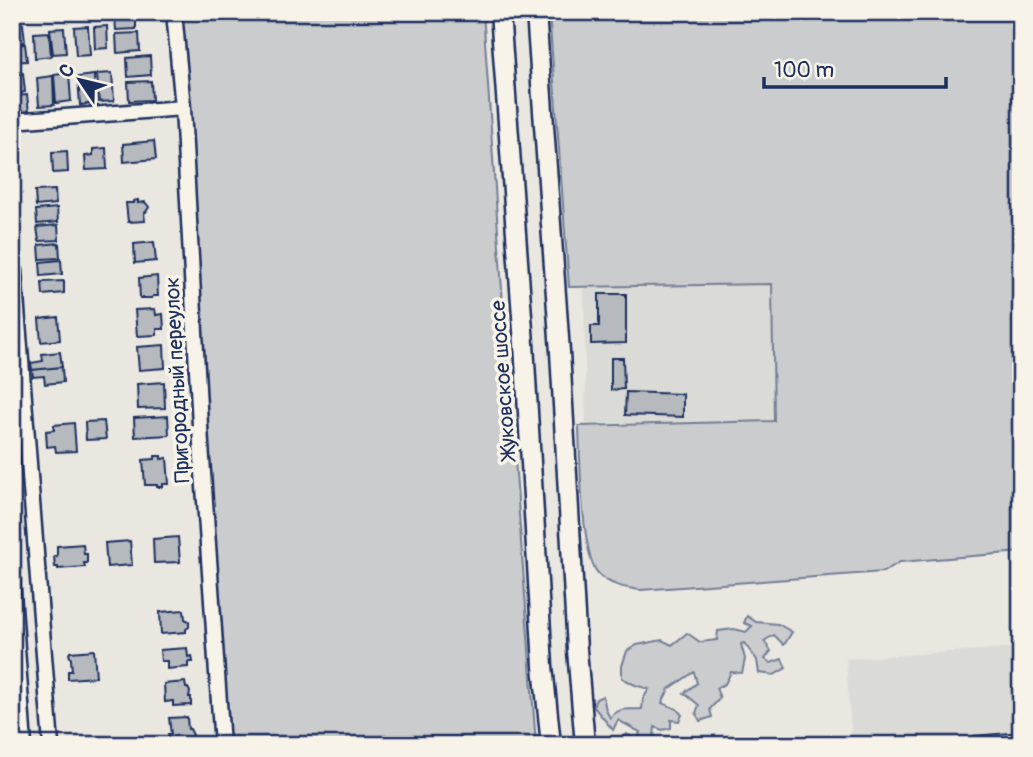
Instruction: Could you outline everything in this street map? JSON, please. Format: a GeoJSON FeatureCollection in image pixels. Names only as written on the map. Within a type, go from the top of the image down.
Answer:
{"type":"FeatureCollection","features":[{"type":"Feature","properties":{"kind":"main road","name":"Жуковское шоссе"},"geometry":{"type":"LineString","coordinates":[[500,12],[524,344],[543,666],[551,745]]}},
{"type":"Feature","properties":{"kind":"main road"},"geometry":{"type":"LineString","coordinates":[[536,12],[585,745]]}},
{"type":"Feature","properties":{"kind":"street","name":"Пригородный переулок"},"geometry":{"type":"LineString","coordinates":[[174,12],[183,108],[201,444],[222,745]]}},
{"type":"Feature","properties":{"kind":"street"},"geometry":{"type":"LineString","coordinates":[[12,121],[183,108]]}},
{"type":"Feature","properties":{"kind":"street"},"geometry":{"type":"LineString","coordinates":[[12,246],[51,745]]}},
{"type":"Feature","properties":{"kind":"street"},"geometry":{"type":"LineString","coordinates":[[12,579],[24,745]]}},
{"type":"Feature","properties":{"kind":"shaded area"},"geometry":{"type":"Polygon","coordinates":[[[168,12],[483,12],[508,378],[505,386],[512,419],[536,745],[226,745],[213,543],[168,12]]]}},
{"type":"Feature","properties":{"kind":"shaded area"},"geometry":{"type":"Polygon","coordinates":[[[549,12],[1021,12],[1021,552],[900,562],[883,572],[641,590],[612,583],[597,572],[592,561],[585,525],[579,426],[774,421],[772,284],[569,287],[549,12]]]}},
{"type":"Feature","properties":{"kind":"shaded area"},"geometry":{"type":"Polygon","coordinates":[[[772,283],[774,421],[586,424],[584,287],[772,283]]]}},
{"type":"Feature","properties":{"kind":"shaded area"},"geometry":{"type":"Polygon","coordinates":[[[747,616],[756,622],[778,624],[792,632],[784,645],[774,635],[764,641],[771,651],[765,659],[771,663],[782,659],[786,668],[774,675],[759,673],[757,660],[744,643],[741,644],[745,659],[742,673],[731,672],[725,684],[716,688],[720,698],[710,709],[712,717],[700,721],[696,713],[699,705],[684,693],[697,683],[694,672],[669,689],[662,703],[677,709],[682,715],[679,721],[671,720],[671,728],[662,730],[655,727],[654,736],[659,740],[656,745],[627,745],[623,738],[627,734],[638,741],[640,732],[618,720],[613,730],[593,706],[596,699],[603,696],[610,718],[621,710],[642,709],[643,699],[649,689],[622,678],[622,666],[627,651],[637,645],[662,640],[672,645],[687,633],[700,642],[717,640],[718,631],[734,629],[746,632],[752,626],[744,623],[747,616]]]}},
{"type":"Feature","properties":{"kind":"shaded area"},"geometry":{"type":"Polygon","coordinates":[[[1021,647],[1021,745],[852,745],[846,659],[1021,647]]]}},
{"type":"Feature","properties":{"kind":"building"},"geometry":{"type":"Polygon","coordinates":[[[130,13],[136,16],[136,29],[116,30],[115,17],[130,16],[130,13]]]}},
{"type":"Feature","properties":{"kind":"building"},"geometry":{"type":"Polygon","coordinates":[[[23,24],[25,42],[12,43],[12,25],[23,24]]]}},
{"type":"Feature","properties":{"kind":"building"},"geometry":{"type":"Polygon","coordinates":[[[88,26],[90,55],[76,56],[74,27],[88,26]]]}},
{"type":"Feature","properties":{"kind":"building"},"geometry":{"type":"Polygon","coordinates":[[[107,26],[108,48],[95,49],[94,27],[107,26]]]}},
{"type":"Feature","properties":{"kind":"building"},"geometry":{"type":"Polygon","coordinates":[[[64,28],[66,53],[53,54],[50,29],[64,28]]]}},
{"type":"Feature","properties":{"kind":"building"},"geometry":{"type":"Polygon","coordinates":[[[49,32],[51,56],[35,58],[34,33],[49,32]]]}},
{"type":"Feature","properties":{"kind":"building"},"geometry":{"type":"Polygon","coordinates":[[[139,33],[140,51],[117,53],[116,34],[139,33]]]}},
{"type":"Feature","properties":{"kind":"building"},"geometry":{"type":"Polygon","coordinates":[[[25,44],[27,61],[12,62],[12,45],[25,44]]]}},
{"type":"Feature","properties":{"kind":"building"},"geometry":{"type":"Polygon","coordinates":[[[150,56],[151,75],[128,77],[127,58],[150,56]]]}},
{"type":"Feature","properties":{"kind":"building"},"geometry":{"type":"Polygon","coordinates":[[[23,73],[25,92],[12,94],[12,74],[23,73]]]}},
{"type":"Feature","properties":{"kind":"building"},"geometry":{"type":"Polygon","coordinates":[[[69,73],[71,101],[56,103],[54,75],[69,73]]]}},
{"type":"Feature","properties":{"kind":"building"},"geometry":{"type":"Polygon","coordinates":[[[112,73],[114,101],[99,102],[97,74],[112,73]]]}},
{"type":"Feature","properties":{"kind":"building"},"geometry":{"type":"Polygon","coordinates":[[[94,75],[95,103],[80,105],[78,77],[94,75]]]}},
{"type":"Feature","properties":{"kind":"building"},"geometry":{"type":"Polygon","coordinates":[[[53,76],[54,105],[39,106],[37,78],[53,76]]]}},
{"type":"Feature","properties":{"kind":"building"},"geometry":{"type":"Polygon","coordinates":[[[151,81],[152,100],[129,101],[128,82],[151,81]]]}},
{"type":"Feature","properties":{"kind":"building"},"geometry":{"type":"Polygon","coordinates":[[[27,95],[29,112],[12,114],[12,96],[27,95]]]}},
{"type":"Feature","properties":{"kind":"building"},"geometry":{"type":"Polygon","coordinates":[[[154,141],[156,159],[124,162],[123,144],[154,141]]]}},
{"type":"Feature","properties":{"kind":"building"},"geometry":{"type":"Polygon","coordinates":[[[106,148],[107,169],[86,170],[85,156],[93,155],[93,149],[106,148]]]}},
{"type":"Feature","properties":{"kind":"building"},"geometry":{"type":"Polygon","coordinates":[[[67,151],[68,172],[53,173],[52,152],[67,151]]]}},
{"type":"Feature","properties":{"kind":"building"},"geometry":{"type":"Polygon","coordinates":[[[55,190],[56,204],[36,206],[35,191],[55,190]]]}},
{"type":"Feature","properties":{"kind":"building"},"geometry":{"type":"Polygon","coordinates":[[[138,200],[138,203],[145,202],[149,207],[144,213],[145,221],[128,222],[126,203],[138,200]]]}},
{"type":"Feature","properties":{"kind":"building"},"geometry":{"type":"Polygon","coordinates":[[[57,208],[58,222],[37,224],[36,210],[57,208]]]}},
{"type":"Feature","properties":{"kind":"building"},"geometry":{"type":"Polygon","coordinates":[[[58,225],[59,240],[39,241],[37,227],[58,225]]]}},
{"type":"Feature","properties":{"kind":"building"},"geometry":{"type":"Polygon","coordinates":[[[154,242],[156,261],[135,263],[134,244],[154,242]]]}},
{"type":"Feature","properties":{"kind":"building"},"geometry":{"type":"Polygon","coordinates":[[[59,243],[60,258],[40,259],[39,245],[59,243]]]}},
{"type":"Feature","properties":{"kind":"building"},"geometry":{"type":"Polygon","coordinates":[[[61,260],[62,274],[41,276],[40,262],[61,260]]]}},
{"type":"Feature","properties":{"kind":"building"},"geometry":{"type":"Polygon","coordinates":[[[157,276],[158,296],[140,298],[139,278],[157,276]]]}},
{"type":"Feature","properties":{"kind":"building"},"geometry":{"type":"Polygon","coordinates":[[[64,281],[64,293],[43,295],[42,282],[64,281]]]}},
{"type":"Feature","properties":{"kind":"building"},"geometry":{"type":"Polygon","coordinates":[[[599,294],[626,294],[626,343],[591,344],[591,326],[599,326],[599,294]]]}},
{"type":"Feature","properties":{"kind":"building"},"geometry":{"type":"Polygon","coordinates":[[[155,309],[156,315],[163,314],[164,329],[157,329],[157,335],[137,336],[135,310],[155,309]]]}},
{"type":"Feature","properties":{"kind":"building"},"geometry":{"type":"Polygon","coordinates":[[[58,317],[60,340],[41,342],[39,319],[58,317]]]}},
{"type":"Feature","properties":{"kind":"building"},"geometry":{"type":"Polygon","coordinates":[[[164,345],[165,368],[139,370],[137,347],[164,345]]]}},
{"type":"Feature","properties":{"kind":"building"},"geometry":{"type":"Polygon","coordinates":[[[60,352],[62,367],[32,370],[31,363],[43,361],[42,354],[60,352]]]}},
{"type":"Feature","properties":{"kind":"building"},"geometry":{"type":"Polygon","coordinates":[[[611,358],[623,358],[624,389],[611,390],[611,358]]]}},
{"type":"Feature","properties":{"kind":"building"},"geometry":{"type":"Polygon","coordinates":[[[62,367],[63,382],[45,384],[44,376],[33,377],[32,370],[62,367]]]}},
{"type":"Feature","properties":{"kind":"building"},"geometry":{"type":"Polygon","coordinates":[[[164,382],[165,408],[138,409],[137,384],[164,382]]]}},
{"type":"Feature","properties":{"kind":"building"},"geometry":{"type":"Polygon","coordinates":[[[626,392],[683,394],[683,417],[625,415],[626,392]]]}},
{"type":"Feature","properties":{"kind":"building"},"geometry":{"type":"Polygon","coordinates":[[[168,416],[169,435],[135,437],[134,418],[168,416]]]}},
{"type":"Feature","properties":{"kind":"building"},"geometry":{"type":"Polygon","coordinates":[[[104,421],[106,439],[86,440],[85,422],[104,421]]]}},
{"type":"Feature","properties":{"kind":"building"},"geometry":{"type":"Polygon","coordinates":[[[74,423],[76,451],[56,452],[55,446],[47,447],[46,431],[54,430],[54,425],[74,423]]]}},
{"type":"Feature","properties":{"kind":"building"},"geometry":{"type":"Polygon","coordinates":[[[155,456],[167,458],[169,484],[163,484],[163,487],[145,485],[143,460],[155,459],[155,456]]]}},
{"type":"Feature","properties":{"kind":"building"},"geometry":{"type":"Polygon","coordinates":[[[178,537],[180,562],[154,563],[153,539],[178,537]]]}},
{"type":"Feature","properties":{"kind":"building"},"geometry":{"type":"Polygon","coordinates":[[[130,541],[132,565],[107,567],[105,543],[130,541]]]}},
{"type":"Feature","properties":{"kind":"building"},"geometry":{"type":"Polygon","coordinates":[[[83,544],[84,554],[87,554],[85,567],[55,567],[57,546],[83,544]]]}},
{"type":"Feature","properties":{"kind":"building"},"geometry":{"type":"Polygon","coordinates":[[[184,610],[185,619],[189,621],[186,632],[161,634],[160,612],[184,610]]]}},
{"type":"Feature","properties":{"kind":"building"},"geometry":{"type":"Polygon","coordinates":[[[187,648],[188,657],[192,656],[193,662],[188,662],[188,667],[167,669],[167,661],[161,661],[160,650],[187,648]]]}},
{"type":"Feature","properties":{"kind":"building"},"geometry":{"type":"Polygon","coordinates":[[[94,650],[96,677],[68,679],[68,671],[72,671],[70,652],[94,650]]]}},
{"type":"Feature","properties":{"kind":"building"},"geometry":{"type":"Polygon","coordinates":[[[185,682],[190,692],[191,705],[173,706],[173,701],[165,702],[164,684],[185,682]]]}},
{"type":"Feature","properties":{"kind":"building"},"geometry":{"type":"Polygon","coordinates":[[[187,717],[188,729],[193,735],[191,741],[183,741],[183,744],[177,745],[177,742],[169,742],[169,718],[187,717]]]}},
{"type":"Feature","properties":{"kind":"building"},"geometry":{"type":"Polygon","coordinates":[[[1021,732],[1021,745],[975,745],[974,736],[1021,732]]]}},
{"type":"Feature","properties":{"kind":"building"},"geometry":{"type":"Polygon","coordinates":[[[758,735],[758,745],[703,745],[703,739],[758,735]]]}}]}
